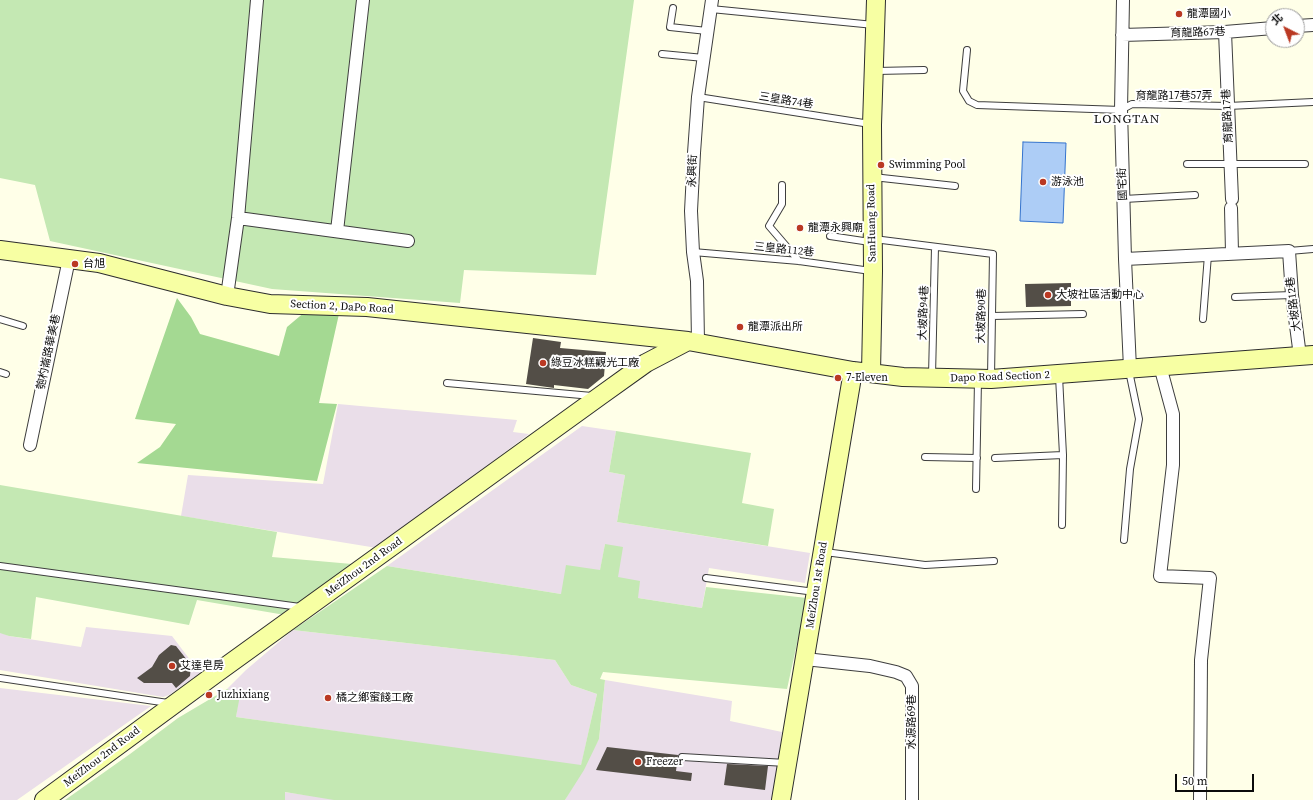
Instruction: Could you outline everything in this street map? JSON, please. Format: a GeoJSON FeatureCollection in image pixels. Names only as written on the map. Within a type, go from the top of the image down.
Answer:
{"type":"FeatureCollection","features":[{"type":"Feature","properties":{"kind":"street"},"geometry":{"type":"LineString","coordinates":[[227,296],[238,218],[257,0]]}},
{"type":"Feature","properties":{"kind":"street"},"geometry":{"type":"LineString","coordinates":[[337,230],[363,0]]}},
{"type":"Feature","properties":{"kind":"street","name":"SanHuang Road"},"geometry":{"type":"LineString","coordinates":[[871,373],[873,271],[872,124],[876,0]]}},
{"type":"Feature","properties":{"kind":"street","name":"國宅街"},"geometry":{"type":"LineString","coordinates":[[1123,0],[1121,110],[1130,368]]}},
{"type":"Feature","properties":{"kind":"street","name":"永興街"},"geometry":{"type":"LineString","coordinates":[[693,342],[697,281],[693,252],[691,211],[698,96],[711,4]]}},
{"type":"Feature","properties":{"kind":"street","name":"育龍路67巷"},"geometry":{"type":"LineString","coordinates":[[1122,35],[1225,32],[1265,29]]}},
{"type":"Feature","properties":{"kind":"street","name":"育龍路17巷"},"geometry":{"type":"LineString","coordinates":[[1225,32],[1231,164],[1232,253]]}},
{"type":"Feature","properties":{"kind":"street"},"geometry":{"type":"LineString","coordinates":[[238,218],[408,240]]}},
{"type":"Feature","properties":{"kind":"street","name":"Section 2, DaPo Road"},"geometry":{"type":"LineString","coordinates":[[0,250],[99,263],[227,296],[270,304],[367,307],[693,342]]}},
{"type":"Feature","properties":{"kind":"street"},"geometry":{"type":"LineString","coordinates":[[1125,259],[1289,251]]}},
{"type":"Feature","properties":{"kind":"street","name":"大坡路12巷"},"geometry":{"type":"LineString","coordinates":[[1289,251],[1292,295],[1307,355]]}},
{"type":"Feature","properties":{"kind":"street","name":"匏杓崙路華美巷"},"geometry":{"type":"LineString","coordinates":[[30,445],[69,259]]}},
{"type":"Feature","properties":{"kind":"street","name":"Dapo Road Section 2"},"geometry":{"type":"LineString","coordinates":[[693,342],[853,371],[932,379],[984,379],[1059,375],[1130,368],[1307,355]]}},
{"type":"Feature","properties":{"kind":"street","name":"MeiZhou 2nd Road"},"geometry":{"type":"LineString","coordinates":[[44,800],[174,704],[646,363],[693,342]]}},
{"type":"Feature","properties":{"kind":"street"},"geometry":{"type":"LineString","coordinates":[[1160,366],[1173,414],[1173,465],[1160,576],[1210,578],[1201,660],[1200,800]]}},
{"type":"Feature","properties":{"kind":"street","name":"MeiZhou 1st Road"},"geometry":{"type":"LineString","coordinates":[[781,800],[853,371]]}},
{"type":"Feature","properties":{"kind":"street","name":"水源路69巷"},"geometry":{"type":"LineString","coordinates":[[805,659],[870,666],[906,676],[912,686],[912,800]]}},
{"type":"Feature","properties":{"kind":"lane"},"geometry":{"type":"LineString","coordinates":[[711,4],[875,25]]}},
{"type":"Feature","properties":{"kind":"lane"},"geometry":{"type":"LineString","coordinates":[[673,8],[670,27],[707,31]]}},
{"type":"Feature","properties":{"kind":"lane","name":"育龍路17巷57弄"},"geometry":{"type":"LineString","coordinates":[[967,50],[964,91],[969,101],[977,105],[1121,110],[1132,104],[1228,106],[1313,102]]}},
{"type":"Feature","properties":{"kind":"lane"},"geometry":{"type":"LineString","coordinates":[[662,54],[704,58]]}},
{"type":"Feature","properties":{"kind":"lane"},"geometry":{"type":"LineString","coordinates":[[874,71],[924,70]]}},
{"type":"Feature","properties":{"kind":"lane","name":"三皇路74巷"},"geometry":{"type":"LineString","coordinates":[[698,96],[872,124]]}},
{"type":"Feature","properties":{"kind":"lane"},"geometry":{"type":"LineString","coordinates":[[1187,164],[1305,164]]}},
{"type":"Feature","properties":{"kind":"lane"},"geometry":{"type":"LineString","coordinates":[[872,177],[955,186]]}},
{"type":"Feature","properties":{"kind":"lane"},"geometry":{"type":"LineString","coordinates":[[782,185],[782,204],[769,226],[799,261]]}},
{"type":"Feature","properties":{"kind":"lane"},"geometry":{"type":"LineString","coordinates":[[1124,199],[1195,195]]}},
{"type":"Feature","properties":{"kind":"lane"},"geometry":{"type":"LineString","coordinates":[[830,236],[936,247]]}},
{"type":"Feature","properties":{"kind":"lane","name":"大坡路90巷"},"geometry":{"type":"LineString","coordinates":[[936,247],[993,254],[992,316],[984,379],[976,488]]}},
{"type":"Feature","properties":{"kind":"lane","name":"大坡路94巷"},"geometry":{"type":"LineString","coordinates":[[932,379],[936,247]]}},
{"type":"Feature","properties":{"kind":"lane"},"geometry":{"type":"LineString","coordinates":[[1289,251],[1313,249]]}},
{"type":"Feature","properties":{"kind":"lane","name":"三皇路112巷"},"geometry":{"type":"LineString","coordinates":[[693,252],[799,261],[873,271]]}},
{"type":"Feature","properties":{"kind":"lane"},"geometry":{"type":"LineString","coordinates":[[1202,319],[1208,255]]}},
{"type":"Feature","properties":{"kind":"lane"},"geometry":{"type":"LineString","coordinates":[[1235,297],[1292,295]]}},
{"type":"Feature","properties":{"kind":"lane"},"geometry":{"type":"LineString","coordinates":[[992,316],[1083,314]]}},
{"type":"Feature","properties":{"kind":"lane"},"geometry":{"type":"LineString","coordinates":[[0,319],[23,326]]}},
{"type":"Feature","properties":{"kind":"lane"},"geometry":{"type":"LineString","coordinates":[[1124,540],[1130,468],[1139,419],[1129,371],[1130,368]]}},
{"type":"Feature","properties":{"kind":"lane"},"geometry":{"type":"LineString","coordinates":[[1059,375],[1063,455],[1062,525]]}},
{"type":"Feature","properties":{"kind":"lane"},"geometry":{"type":"LineString","coordinates":[[446,383],[600,396]]}},
{"type":"Feature","properties":{"kind":"lane"},"geometry":{"type":"LineString","coordinates":[[995,458],[1063,455]]}},
{"type":"Feature","properties":{"kind":"lane"},"geometry":{"type":"LineString","coordinates":[[925,456],[977,458]]}},
{"type":"Feature","properties":{"kind":"lane"},"geometry":{"type":"LineString","coordinates":[[823,552],[926,565],[994,561]]}},
{"type":"Feature","properties":{"kind":"lane"},"geometry":{"type":"LineString","coordinates":[[0,566],[308,608]]}},
{"type":"Feature","properties":{"kind":"lane"},"geometry":{"type":"LineString","coordinates":[[706,578],[816,592]]}},
{"type":"Feature","properties":{"kind":"lane"},"geometry":{"type":"LineString","coordinates":[[0,678],[174,704]]}},
{"type":"Feature","properties":{"kind":"lane"},"geometry":{"type":"LineString","coordinates":[[682,757],[787,763]]}},
{"type":"Feature","properties":{"kind":"shaded area"},"geometry":{"type":"Polygon","coordinates":[[[338,404],[517,420],[513,432],[529,434],[377,548],[181,516],[188,475],[323,484],[338,404]]]}},
{"type":"Feature","properties":{"kind":"shaded area"},"geometry":{"type":"Polygon","coordinates":[[[582,426],[616,431],[609,472],[625,475],[617,522],[810,553],[805,583],[709,568],[702,608],[638,598],[618,577],[605,544],[600,571],[561,594],[387,566],[582,426]]]}},
{"type":"Feature","properties":{"kind":"shaded area"},"geometry":{"type":"Polygon","coordinates":[[[86,627],[172,636],[200,673],[169,695],[163,697],[0,670],[0,632],[9,636],[81,647],[86,627]]]}},
{"type":"Feature","properties":{"kind":"shaded area"},"geometry":{"type":"Polygon","coordinates":[[[293,630],[555,660],[571,685],[597,694],[581,766],[236,717],[239,695],[227,689],[246,670],[293,630]]]}},
{"type":"Feature","properties":{"kind":"shaded area"},"geometry":{"type":"Polygon","coordinates":[[[605,680],[732,701],[730,721],[782,732],[772,800],[565,800],[599,739],[605,680]]]}},
{"type":"Feature","properties":{"kind":"shaded area"},"geometry":{"type":"Polygon","coordinates":[[[0,688],[151,706],[17,800],[0,800],[0,688]]]}},
{"type":"Feature","properties":{"kind":"shaded area"},"geometry":{"type":"Polygon","coordinates":[[[284,792],[343,800],[285,800],[284,792]]]}},
{"type":"Feature","properties":{"kind":"green space"},"geometry":{"type":"Polygon","coordinates":[[[0,0],[634,0],[596,275],[464,270],[460,303],[272,289],[50,241],[35,185],[0,178],[0,0]]]}},
{"type":"Feature","properties":{"kind":"green space"},"geometry":{"type":"Polygon","coordinates":[[[177,298],[191,317],[200,334],[279,356],[287,327],[306,311],[339,314],[319,403],[337,404],[317,481],[137,463],[160,447],[176,424],[135,419],[177,298]]]}},
{"type":"Feature","properties":{"kind":"green space"},"geometry":{"type":"Polygon","coordinates":[[[616,431],[751,453],[742,503],[774,509],[768,546],[617,522],[625,475],[609,472],[616,431]]]}},
{"type":"Feature","properties":{"kind":"green space"},"geometry":{"type":"Polygon","coordinates":[[[0,485],[277,532],[272,557],[352,564],[285,615],[197,600],[189,625],[36,597],[31,639],[9,636],[0,633],[0,485]]]}},
{"type":"Feature","properties":{"kind":"green space"},"geometry":{"type":"Polygon","coordinates":[[[605,544],[623,547],[618,577],[640,581],[638,598],[702,608],[706,587],[807,598],[787,689],[603,672],[600,679],[605,680],[599,739],[584,770],[565,800],[334,800],[285,792],[285,800],[65,800],[178,718],[227,689],[240,695],[236,717],[581,765],[597,694],[571,685],[555,660],[293,630],[387,566],[561,594],[566,565],[600,570],[605,544]]]}},
{"type":"Feature","properties":{"kind":"water","name":"游泳池"},"geometry":{"type":"Polygon","coordinates":[[[1023,142],[1066,143],[1063,223],[1020,221],[1023,142]]]}},
{"type":"Feature","properties":{"kind":"building","name":"大坡社區活動中心"},"geometry":{"type":"Polygon","coordinates":[[[1071,283],[1071,306],[1026,307],[1025,284],[1071,283]]]}},
{"type":"Feature","properties":{"kind":"building"},"geometry":{"type":"Polygon","coordinates":[[[533,338],[561,342],[560,348],[606,352],[604,376],[588,389],[554,385],[554,388],[526,384],[533,338]]]}},
{"type":"Feature","properties":{"kind":"building","name":"艾達皂房"},"geometry":{"type":"Polygon","coordinates":[[[171,645],[176,646],[191,665],[190,676],[176,688],[172,683],[144,683],[137,678],[152,667],[159,655],[171,645]]]}},
{"type":"Feature","properties":{"kind":"building","name":"Freezer"},"geometry":{"type":"Polygon","coordinates":[[[607,747],[678,755],[676,771],[692,773],[691,781],[596,770],[607,747]]]}},
{"type":"Feature","properties":{"kind":"building"},"geometry":{"type":"Polygon","coordinates":[[[727,764],[768,766],[765,790],[724,785],[727,764]]]}},
{"type":"Feature","properties":{"kind":"place","name":"龍潭國小"},"geometry":{"type":"Point","coordinates":[1179,14]}},
{"type":"Feature","properties":{"kind":"place","name":"Swimming Pool"},"geometry":{"type":"Point","coordinates":[881,165]}},
{"type":"Feature","properties":{"kind":"place","name":"游泳池"},"geometry":{"type":"Point","coordinates":[1043,182]}},
{"type":"Feature","properties":{"kind":"place","name":"龍潭永興廟"},"geometry":{"type":"Point","coordinates":[800,228]}},
{"type":"Feature","properties":{"kind":"place","name":"台旭"},"geometry":{"type":"Point","coordinates":[75,264]}},
{"type":"Feature","properties":{"kind":"place","name":"大坡社區活動中心"},"geometry":{"type":"Point","coordinates":[1048,295]}},
{"type":"Feature","properties":{"kind":"place","name":"龍潭派出所"},"geometry":{"type":"Point","coordinates":[740,327]}},
{"type":"Feature","properties":{"kind":"place","name":"綠豆冰糕觀光工廠"},"geometry":{"type":"Point","coordinates":[543,363]}},
{"type":"Feature","properties":{"kind":"place","name":"7-Eleven"},"geometry":{"type":"Point","coordinates":[838,378]}},
{"type":"Feature","properties":{"kind":"place","name":"艾達皂房"},"geometry":{"type":"Point","coordinates":[172,666]}},
{"type":"Feature","properties":{"kind":"place","name":"Juzhixiang"},"geometry":{"type":"Point","coordinates":[209,695]}},
{"type":"Feature","properties":{"kind":"place","name":"橘之鄉蜜餞工廠"},"geometry":{"type":"Point","coordinates":[328,698]}},
{"type":"Feature","properties":{"kind":"place","name":"Freezer"},"geometry":{"type":"Point","coordinates":[638,762]}},
{"type":"Feature","properties":{"kind":"district","name":"LONGTAN"},"geometry":{"type":"Point","coordinates":[1127,120]}}]}
